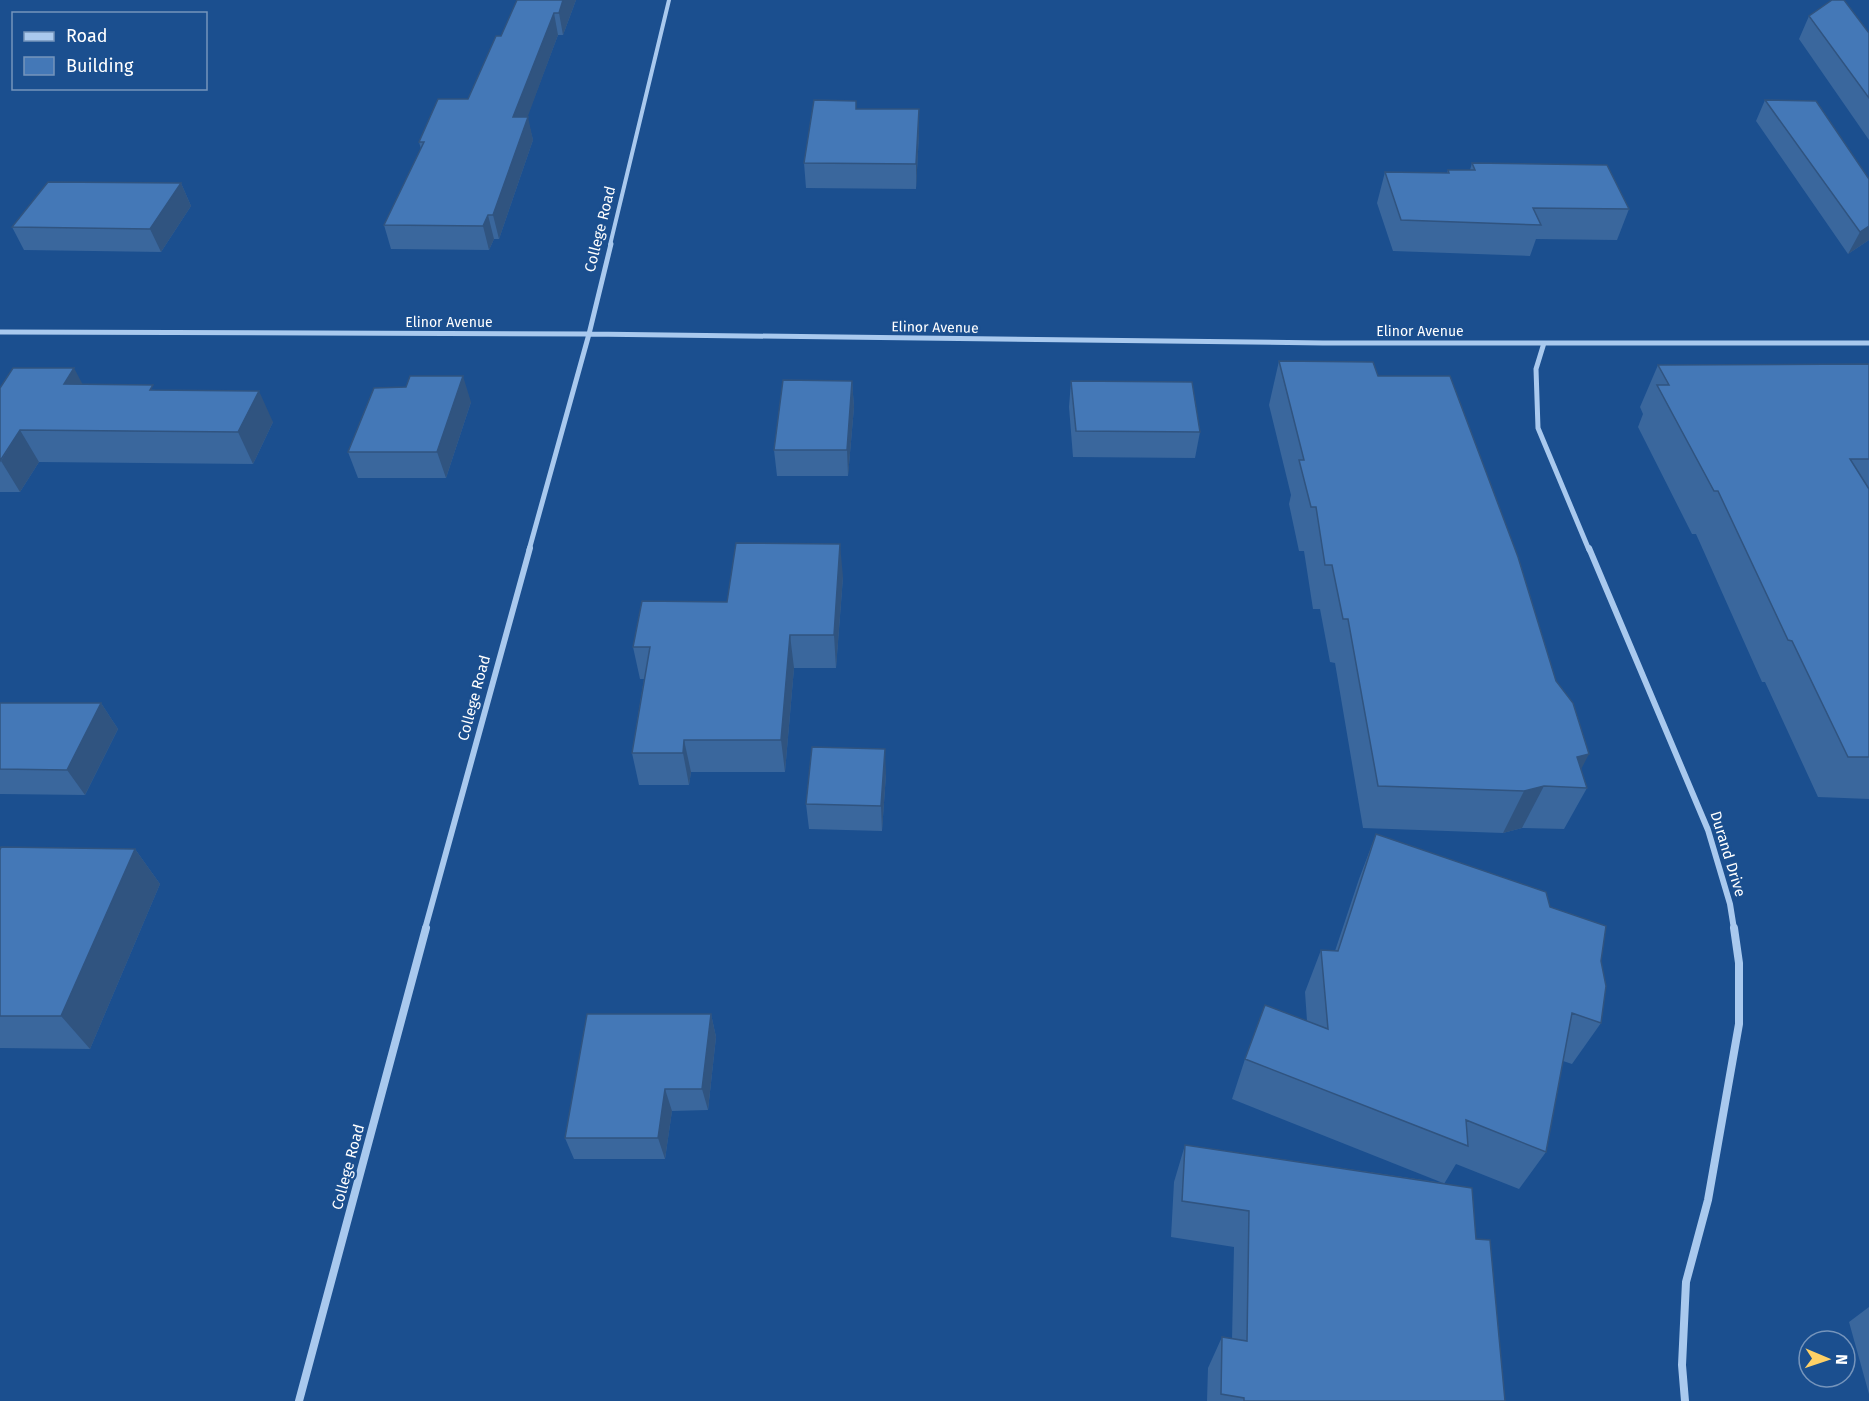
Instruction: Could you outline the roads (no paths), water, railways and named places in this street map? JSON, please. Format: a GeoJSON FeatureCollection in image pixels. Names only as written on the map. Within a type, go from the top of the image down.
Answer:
{"type":"FeatureCollection","features":[{"type":"Feature","properties":{"kind":"street","name":"College Road"},"geometry":{"type":"LineString","coordinates":[[299,1401],[456,815],[589,334],[669,0]]}},
{"type":"Feature","properties":{"kind":"street","name":"Elinor Avenue"},"geometry":{"type":"LineString","coordinates":[[0,332],[589,334],[1045,341],[1869,343]]}},
{"type":"Feature","properties":{"kind":"street","name":"Durand Drive"},"geometry":{"type":"LineString","coordinates":[[1544,343],[1536,369],[1538,428],[1708,830],[1730,904],[1739,963],[1739,1024],[1708,1200],[1686,1282],[1682,1365],[1685,1401]]}}]}
